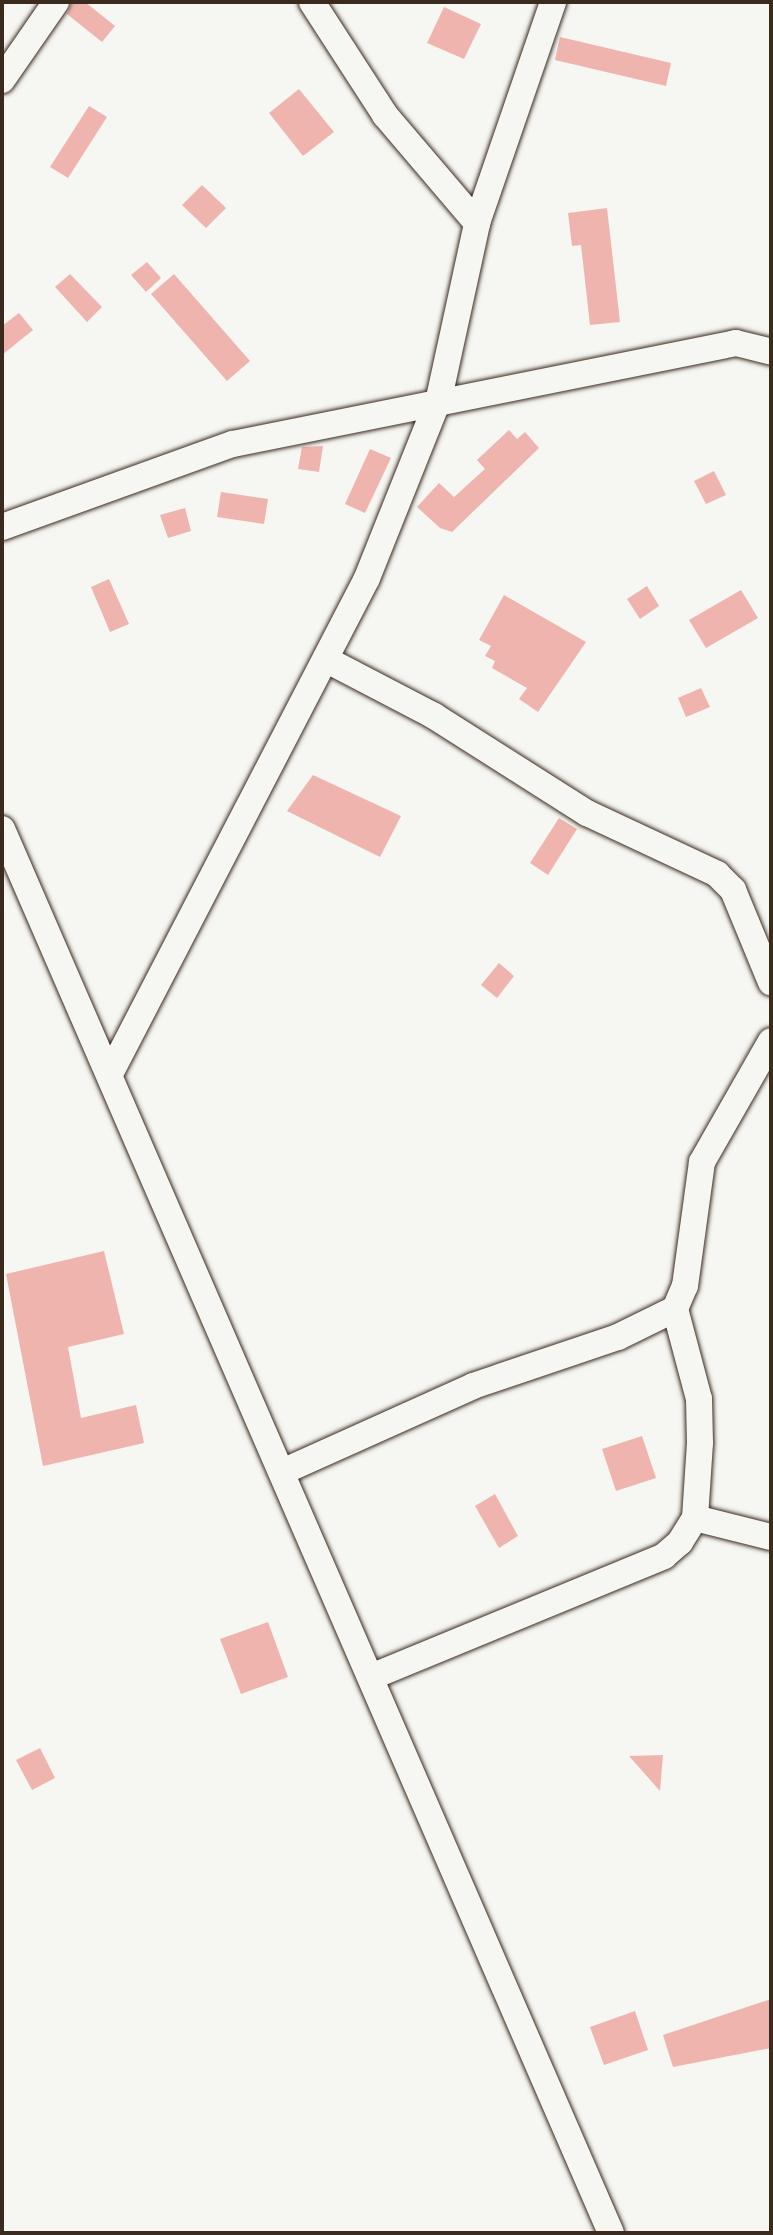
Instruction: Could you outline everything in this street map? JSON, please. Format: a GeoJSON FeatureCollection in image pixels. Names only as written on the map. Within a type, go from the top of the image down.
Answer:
{"type":"FeatureCollection","features":[{"type":"Feature","properties":{"kind":"street"},"geometry":{"type":"LineString","coordinates":[[2,80],[56,2]]}},
{"type":"Feature","properties":{"kind":"street"},"geometry":{"type":"LineString","coordinates":[[312,2],[385,115],[477,223]]}},
{"type":"Feature","properties":{"kind":"street"},"geometry":{"type":"LineString","coordinates":[[112,1070],[327,660],[439,398],[477,223],[553,2]]}},
{"type":"Feature","properties":{"kind":"street"},"geometry":{"type":"LineString","coordinates":[[2,527],[233,444],[439,398],[736,343],[771,352]]}},
{"type":"Feature","properties":{"kind":"street"},"geometry":{"type":"LineString","coordinates":[[327,660],[434,716],[587,813],[717,874],[733,890],[771,982]]}},
{"type":"Feature","properties":{"kind":"street"},"geometry":{"type":"LineString","coordinates":[[2,829],[112,1070],[611,2233]]}},
{"type":"Feature","properties":{"kind":"street"},"geometry":{"type":"LineString","coordinates":[[371,1677],[664,1556],[695,1518],[699,1399],[675,1309],[706,1153],[771,1041]]}},
{"type":"Feature","properties":{"kind":"street"},"geometry":{"type":"LineString","coordinates":[[282,1472],[473,1386],[618,1337],[675,1309]]}},
{"type":"Feature","properties":{"kind":"street"},"geometry":{"type":"LineString","coordinates":[[695,1518],[771,1537]]}},
{"type":"Feature","properties":{"kind":"building"},"geometry":{"type":"Polygon","coordinates":[[[72,2],[85,2],[115,26],[102,42],[67,14],[72,2]]]}},
{"type":"Feature","properties":{"kind":"building"},"geometry":{"type":"Polygon","coordinates":[[[444,7],[481,24],[464,59],[427,43],[444,7]]]}},
{"type":"Feature","properties":{"kind":"building"},"geometry":{"type":"Polygon","coordinates":[[[560,37],[671,63],[666,86],[555,60],[560,37]]]}},
{"type":"Feature","properties":{"kind":"building"},"geometry":{"type":"Polygon","coordinates":[[[299,89],[334,132],[303,156],[269,113],[299,89]]]}},
{"type":"Feature","properties":{"kind":"building"},"geometry":{"type":"Polygon","coordinates":[[[89,106],[107,117],[68,178],[50,167],[89,106]]]}},
{"type":"Feature","properties":{"kind":"building"},"geometry":{"type":"Polygon","coordinates":[[[202,185],[226,208],[206,228],[182,205],[202,185]]]}},
{"type":"Feature","properties":{"kind":"building"},"geometry":{"type":"Polygon","coordinates":[[[607,208],[620,322],[590,325],[581,245],[572,246],[568,213],[607,208]]]}},
{"type":"Feature","properties":{"kind":"building"},"geometry":{"type":"Polygon","coordinates":[[[147,262],[161,278],[146,292],[131,275],[147,262]]]}},
{"type":"Feature","properties":{"kind":"building"},"geometry":{"type":"Polygon","coordinates":[[[70,274],[102,307],[87,322],[55,287],[70,274]]]}},
{"type":"Feature","properties":{"kind":"building"},"geometry":{"type":"Polygon","coordinates":[[[174,274],[250,361],[227,381],[151,294],[174,274]]]}},
{"type":"Feature","properties":{"kind":"building"},"geometry":{"type":"Polygon","coordinates":[[[19,313],[33,330],[2,355],[2,326],[19,313]]]}},
{"type":"Feature","properties":{"kind":"building"},"geometry":{"type":"Polygon","coordinates":[[[509,430],[517,439],[525,432],[539,448],[452,532],[440,528],[417,507],[439,483],[454,497],[485,469],[477,460],[509,430]]]}},
{"type":"Feature","properties":{"kind":"building"},"geometry":{"type":"Polygon","coordinates":[[[323,446],[319,472],[298,469],[302,447],[323,446]]]}},
{"type":"Feature","properties":{"kind":"building"},"geometry":{"type":"Polygon","coordinates":[[[370,449],[391,458],[365,513],[345,504],[370,449]]]}},
{"type":"Feature","properties":{"kind":"building"},"geometry":{"type":"Polygon","coordinates":[[[714,471],[726,495],[706,504],[694,481],[714,471]]]}},
{"type":"Feature","properties":{"kind":"building"},"geometry":{"type":"Polygon","coordinates":[[[221,492],[268,499],[264,524],[217,517],[221,492]]]}},
{"type":"Feature","properties":{"kind":"building"},"geometry":{"type":"Polygon","coordinates":[[[185,508],[191,531],[168,538],[160,515],[185,508]]]}},
{"type":"Feature","properties":{"kind":"building"},"geometry":{"type":"Polygon","coordinates":[[[109,579],[129,624],[110,632],[91,587],[109,579]]]}},
{"type":"Feature","properties":{"kind":"building"},"geometry":{"type":"Polygon","coordinates":[[[647,586],[659,606],[640,619],[627,599],[647,586]]]}},
{"type":"Feature","properties":{"kind":"building"},"geometry":{"type":"Polygon","coordinates":[[[741,590],[758,618],[706,648],[689,620],[741,590]]]}},
{"type":"Feature","properties":{"kind":"building"},"geometry":{"type":"Polygon","coordinates":[[[504,595],[586,642],[538,712],[519,699],[527,688],[492,668],[495,661],[485,656],[491,646],[479,640],[504,595]]]}},
{"type":"Feature","properties":{"kind":"building"},"geometry":{"type":"Polygon","coordinates":[[[701,688],[710,707],[686,717],[678,698],[701,688]]]}},
{"type":"Feature","properties":{"kind":"building"},"geometry":{"type":"Polygon","coordinates":[[[313,775],[401,816],[380,857],[287,811],[313,775]]]}},
{"type":"Feature","properties":{"kind":"building"},"geometry":{"type":"Polygon","coordinates":[[[559,818],[577,829],[548,875],[530,863],[559,818]]]}},
{"type":"Feature","properties":{"kind":"building"},"geometry":{"type":"Polygon","coordinates":[[[499,963],[514,976],[497,998],[481,985],[499,963]]]}},
{"type":"Feature","properties":{"kind":"building"},"geometry":{"type":"Polygon","coordinates":[[[104,1251],[124,1334],[68,1347],[81,1418],[136,1405],[144,1443],[43,1466],[6,1274],[104,1251]]]}},
{"type":"Feature","properties":{"kind":"building"},"geometry":{"type":"Polygon","coordinates":[[[642,1436],[656,1478],[616,1491],[602,1449],[642,1436]]]}},
{"type":"Feature","properties":{"kind":"building"},"geometry":{"type":"Polygon","coordinates":[[[495,1494],[518,1536],[499,1548],[475,1506],[495,1494]]]}},
{"type":"Feature","properties":{"kind":"building"},"geometry":{"type":"Polygon","coordinates":[[[268,1622],[288,1677],[241,1694],[220,1639],[268,1622]]]}},
{"type":"Feature","properties":{"kind":"building"},"geometry":{"type":"Polygon","coordinates":[[[40,1748],[55,1778],[32,1790],[16,1760],[40,1748]]]}},
{"type":"Feature","properties":{"kind":"building"},"geometry":{"type":"Polygon","coordinates":[[[663,1755],[660,1791],[629,1756],[663,1755]]]}},
{"type":"Feature","properties":{"kind":"building"},"geometry":{"type":"Polygon","coordinates":[[[771,1999],[771,2048],[673,2067],[663,2035],[771,1999]]]}},
{"type":"Feature","properties":{"kind":"building"},"geometry":{"type":"Polygon","coordinates":[[[635,2011],[648,2050],[604,2065],[590,2027],[635,2011]]]}}]}
